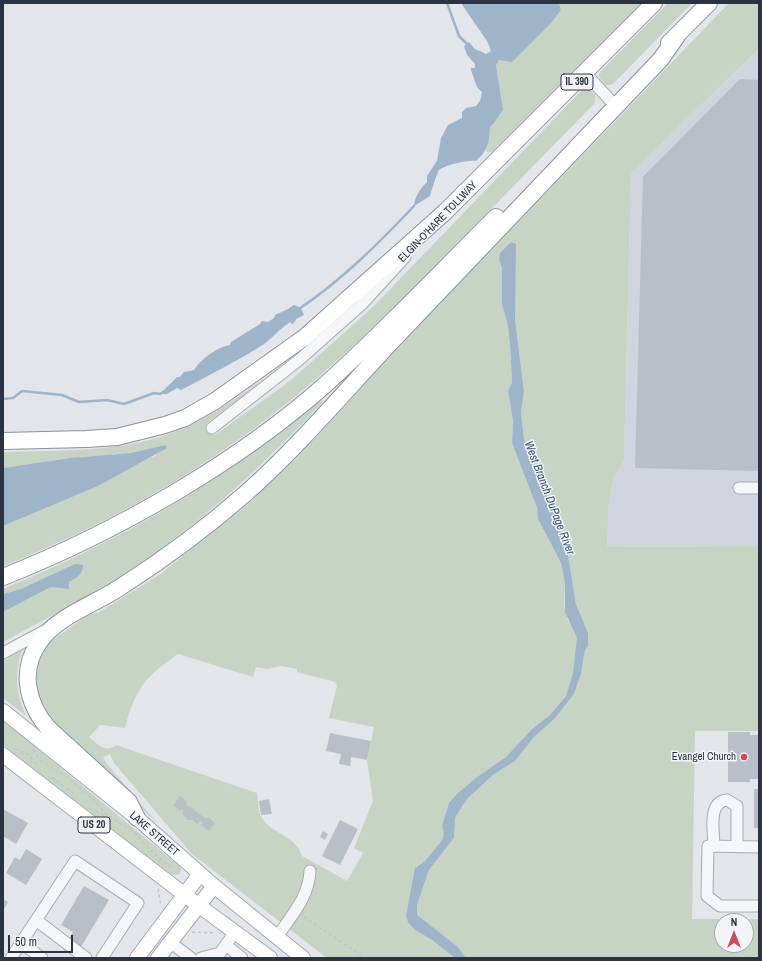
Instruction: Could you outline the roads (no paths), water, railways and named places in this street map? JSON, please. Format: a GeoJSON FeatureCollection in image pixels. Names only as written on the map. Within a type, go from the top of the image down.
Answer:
{"type":"FeatureCollection","features":[{"type":"Feature","properties":{"kind":"highway","name":"ELGIN-O'HARE TOLLWAY"},"geometry":{"type":"LineString","coordinates":[[445,212],[654,3]]}},
{"type":"Feature","properties":{"kind":"highway"},"geometry":{"type":"LineString","coordinates":[[3,577],[33,565],[106,530],[182,487],[229,458],[325,384],[438,276],[610,100],[709,3]]}},
{"type":"Feature","properties":{"kind":"highway"},"geometry":{"type":"LineString","coordinates":[[137,818],[129,802],[48,728],[38,715],[31,702],[27,686],[31,656],[40,641],[57,624],[116,590],[166,557],[203,530],[275,466],[661,59],[677,36]]}},
{"type":"Feature","properties":{"kind":"highway"},"geometry":{"type":"LineString","coordinates":[[3,440],[117,437],[147,430],[185,418],[215,401],[305,337],[445,212]]}},
{"type":"Feature","properties":{"kind":"main road","name":"LAKE STREET"},"geometry":{"type":"LineString","coordinates":[[3,711],[137,818],[214,886],[303,958]]}},
{"type":"Feature","properties":{"kind":"main road","name":"US 20"},"geometry":{"type":"LineString","coordinates":[[3,755],[267,957]]}},
{"type":"Feature","properties":{"kind":"main road"},"geometry":{"type":"LineString","coordinates":[[137,958],[200,874]]}},
{"type":"Feature","properties":{"kind":"main road"},"geometry":{"type":"LineString","coordinates":[[158,958],[214,886]]}},
{"type":"Feature","properties":{"kind":"lane"},"geometry":{"type":"LineString","coordinates":[[585,73],[610,100]]}},
{"type":"Feature","properties":{"kind":"lane","name":"ELGIN-O'HARE TOLLWAY"},"geometry":{"type":"LineString","coordinates":[[212,428],[299,360],[361,305],[445,212]]}},
{"type":"Feature","properties":{"kind":"lane"},"geometry":{"type":"LineString","coordinates":[[739,488],[759,488]]}},
{"type":"Feature","properties":{"kind":"lane"},"geometry":{"type":"LineString","coordinates":[[3,653],[57,624]]}},
{"type":"Feature","properties":{"kind":"lane"},"geometry":{"type":"LineString","coordinates":[[714,846],[714,808],[719,802],[727,800],[734,803],[736,806],[737,847]]}},
{"type":"Feature","properties":{"kind":"lane"},"geometry":{"type":"LineString","coordinates":[[759,847],[708,846],[707,896],[720,906],[759,906]]}},
{"type":"Feature","properties":{"kind":"lane"},"geometry":{"type":"LineString","coordinates":[[11,958],[75,861],[138,903],[102,958]]}},
{"type":"Feature","properties":{"kind":"lane"},"geometry":{"type":"LineString","coordinates":[[277,937],[302,901],[310,879],[310,871]]}},
{"type":"Feature","properties":{"kind":"lane"},"geometry":{"type":"LineString","coordinates":[[36,920],[86,958]]}},
{"type":"Feature","properties":{"kind":"lane"},"geometry":{"type":"LineString","coordinates":[[201,958],[220,953],[235,932]]}},
{"type":"Feature","properties":{"kind":"lane"},"geometry":{"type":"LineString","coordinates":[[170,942],[191,958]]}},
{"type":"Feature","properties":{"kind":"lane"},"geometry":{"type":"LineString","coordinates":[[21,943],[42,958]]}},
{"type":"Feature","properties":{"kind":"lane"},"geometry":{"type":"LineString","coordinates":[[226,945],[242,958]]}},
{"type":"Feature","properties":{"kind":"water"},"geometry":{"type":"Polygon","coordinates":[[[461,3],[559,3],[561,10],[551,23],[512,62],[499,60],[496,65],[503,110],[490,127],[488,142],[483,154],[476,161],[468,161],[440,169],[430,196],[414,206],[420,190],[427,182],[427,176],[437,161],[441,138],[448,125],[462,118],[462,112],[466,108],[476,106],[480,101],[482,92],[477,87],[471,70],[471,68],[475,68],[475,64],[467,55],[464,46],[469,42],[475,49],[486,54],[491,51],[487,41],[461,3]]]}},
{"type":"Feature","properties":{"kind":"water"},"geometry":{"type":"Polygon","coordinates":[[[511,242],[516,244],[515,319],[524,392],[521,412],[524,439],[566,543],[576,604],[588,633],[588,646],[585,650],[581,674],[574,694],[555,718],[534,737],[515,761],[493,775],[468,798],[455,818],[454,838],[429,870],[417,905],[417,915],[458,947],[466,958],[455,958],[432,940],[415,930],[408,922],[406,916],[415,868],[425,861],[442,840],[444,834],[442,826],[449,803],[477,777],[506,757],[532,729],[550,715],[566,696],[573,673],[577,638],[565,612],[565,584],[561,563],[538,519],[537,508],[512,443],[513,421],[508,391],[512,382],[510,345],[508,326],[502,304],[502,268],[499,259],[500,253],[511,242]]]}},
{"type":"Feature","properties":{"kind":"water"},"geometry":{"type":"Polygon","coordinates":[[[294,305],[301,308],[304,315],[296,319],[292,324],[290,322],[287,324],[264,344],[234,362],[181,390],[177,388],[167,394],[160,394],[177,377],[180,377],[184,372],[194,370],[210,354],[220,348],[230,345],[231,342],[260,324],[262,321],[268,322],[274,318],[275,315],[294,305]]]}},
{"type":"Feature","properties":{"kind":"water"},"geometry":{"type":"Polygon","coordinates":[[[165,445],[167,448],[98,486],[3,526],[3,468],[70,458],[131,453],[165,445]]]}},
{"type":"Feature","properties":{"kind":"water"},"geometry":{"type":"Polygon","coordinates":[[[75,564],[83,565],[83,568],[79,576],[69,582],[69,589],[51,587],[3,612],[3,594],[21,589],[75,564]]]}},
{"type":"Feature","properties":{"kind":"waterway","name":"West Branch DuPage River"},"geometry":{"type":"LineString","coordinates":[[447,3],[459,36],[469,46]]}},
{"type":"Feature","properties":{"kind":"waterway"},"geometry":{"type":"LineString","coordinates":[[299,309],[330,286],[360,260],[414,206]]}},
{"type":"Feature","properties":{"kind":"waterway"},"geometry":{"type":"LineString","coordinates":[[3,399],[13,398],[22,391],[62,395],[79,402],[107,400],[124,404],[154,393],[160,394],[163,392]]}},
{"type":"Feature","properties":{"kind":"place","name":"Evangel Church"},"geometry":{"type":"Point","coordinates":[744,757]}}]}
